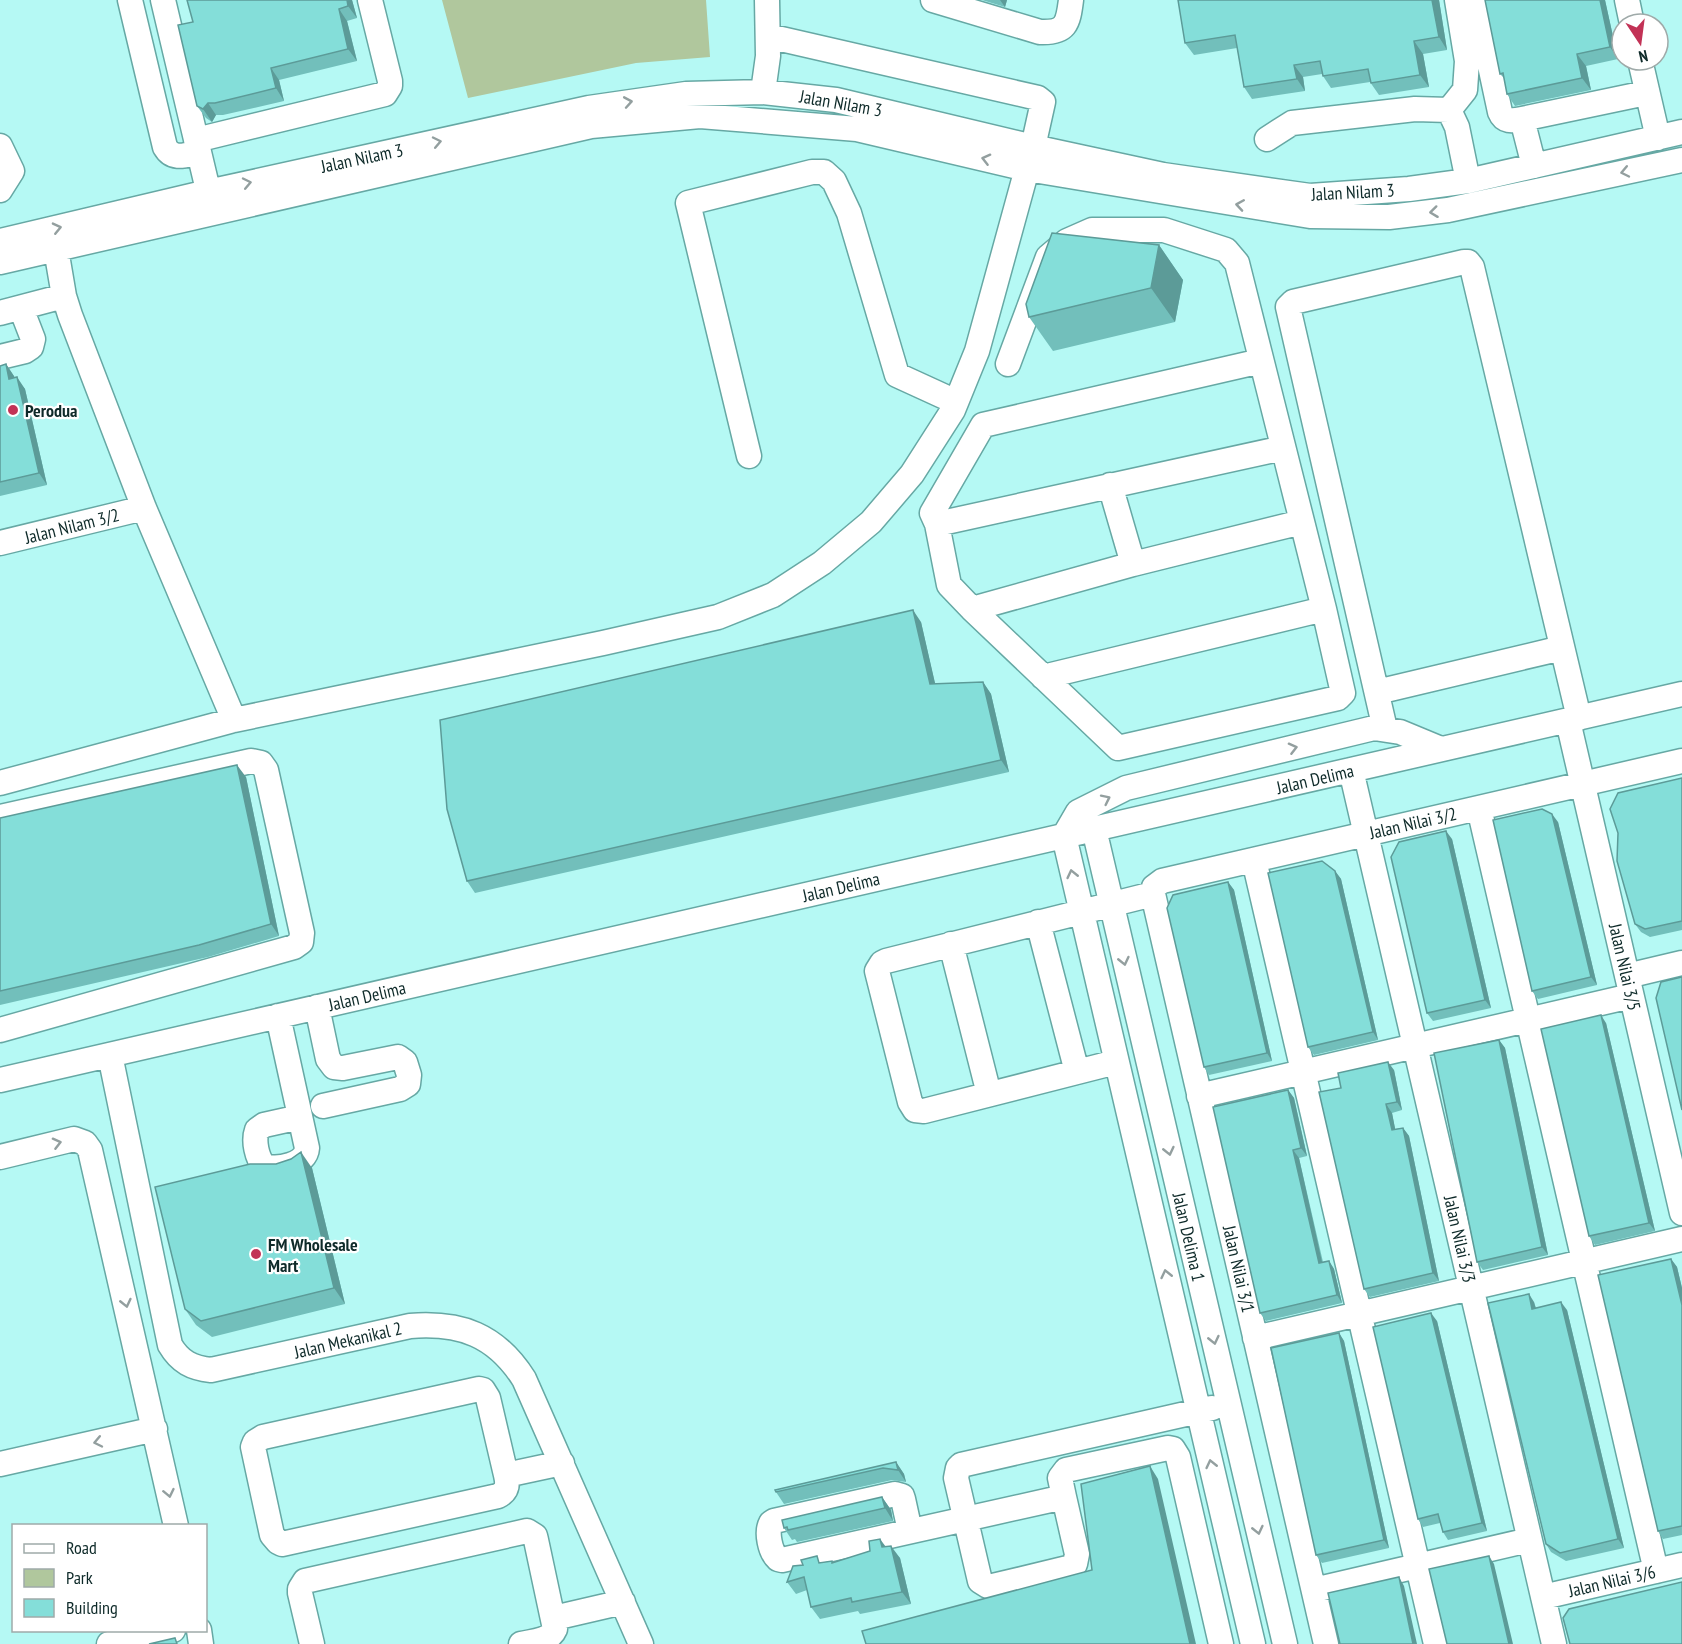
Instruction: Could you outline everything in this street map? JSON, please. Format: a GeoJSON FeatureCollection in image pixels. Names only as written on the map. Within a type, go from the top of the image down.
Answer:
{"type":"FeatureCollection","features":[{"type":"Feature","properties":{"kind":"street"},"geometry":{"type":"LineString","coordinates":[[130,0],[165,147],[170,155],[174,156],[197,146],[385,94],[390,81],[370,0]]}},
{"type":"Feature","properties":{"kind":"street"},"geometry":{"type":"LineString","coordinates":[[163,0],[211,202]]}},
{"type":"Feature","properties":{"kind":"street"},"geometry":{"type":"LineString","coordinates":[[763,92],[768,56],[767,0]]}},
{"type":"Feature","properties":{"kind":"street"},"geometry":{"type":"LineString","coordinates":[[933,0],[1040,32],[1055,32],[1064,27],[1069,16],[1071,0]]}},
{"type":"Feature","properties":{"kind":"street"},"geometry":{"type":"LineString","coordinates":[[1449,110],[1465,90],[1467,61],[1457,0]]}},
{"type":"Feature","properties":{"kind":"street"},"geometry":{"type":"LineString","coordinates":[[1476,0],[1500,112],[1505,119],[1509,121],[1522,119],[1647,93]]}},
{"type":"Feature","properties":{"kind":"street"},"geometry":{"type":"LineString","coordinates":[[0,783],[234,720],[718,616],[773,595],[822,563],[871,522],[912,474],[953,410],[977,351],[1043,102],[1038,98],[768,36]]}},
{"type":"Feature","properties":{"kind":"street"},"geometry":{"type":"LineString","coordinates":[[1643,72],[1658,138]]}},
{"type":"Feature","properties":{"kind":"street","name":"Jalan Nilam 3"},"geometry":{"type":"LineString","coordinates":[[0,262],[56,249],[211,202],[590,108],[686,94],[763,92],[836,100],[1030,158],[1310,196],[1410,189],[1468,181],[1682,132]]}},
{"type":"Feature","properties":{"kind":"street"},"geometry":{"type":"LineString","coordinates":[[1267,139],[1292,123],[1415,109],[1449,110]]}},
{"type":"Feature","properties":{"kind":"street"},"geometry":{"type":"LineString","coordinates":[[1449,110],[1457,128],[1468,181]]}},
{"type":"Feature","properties":{"kind":"street","name":"Jalan Nilam 3"},"geometry":{"type":"LineString","coordinates":[[0,241],[211,202],[591,126],[700,116],[857,129],[1030,158],[1310,216],[1389,217],[1448,210],[1682,159]]}},
{"type":"Feature","properties":{"kind":"street"},"geometry":{"type":"LineString","coordinates":[[1522,119],[1534,166]]}},
{"type":"Feature","properties":{"kind":"street"},"geometry":{"type":"LineString","coordinates":[[0,146],[12,171],[0,190]]}},
{"type":"Feature","properties":{"kind":"street"},"geometry":{"type":"LineString","coordinates":[[749,456],[688,202],[812,172],[824,172],[834,182],[849,213],[897,375],[956,402]]}},
{"type":"Feature","properties":{"kind":"street"},"geometry":{"type":"LineString","coordinates":[[1008,364],[1048,257],[1067,241],[1092,230],[1164,230],[1226,250],[1237,263],[1343,689],[1341,696],[1118,748],[949,585],[933,510],[981,427],[986,423],[1261,362]]}},
{"type":"Feature","properties":{"kind":"street"},"geometry":{"type":"LineString","coordinates":[[56,249],[64,296],[144,508],[234,720]]}},
{"type":"Feature","properties":{"kind":"street","name":"Jalan Nilai 3/5"},"geometry":{"type":"LineString","coordinates":[[1377,692],[1288,307],[1293,302],[1464,261],[1472,267],[1562,648],[1582,784],[1682,1213]]}},
{"type":"Feature","properties":{"kind":"street"},"geometry":{"type":"LineString","coordinates":[[0,357],[25,351],[31,347],[33,339],[11,310],[64,296]]}},
{"type":"Feature","properties":{"kind":"street"},"geometry":{"type":"LineString","coordinates":[[937,524],[1283,448]]}},
{"type":"Feature","properties":{"kind":"street"},"geometry":{"type":"LineString","coordinates":[[1110,486],[1133,564]]}},
{"type":"Feature","properties":{"kind":"street","name":"Jalan Nilam 3/2"},"geometry":{"type":"LineString","coordinates":[[0,543],[144,508]]}},
{"type":"Feature","properties":{"kind":"street"},"geometry":{"type":"LineString","coordinates":[[972,609],[1133,564],[1302,522]]}},
{"type":"Feature","properties":{"kind":"street"},"geometry":{"type":"LineString","coordinates":[[1043,676],[1324,609]]}},
{"type":"Feature","properties":{"kind":"street"},"geometry":{"type":"LineString","coordinates":[[1385,729],[1377,692],[1562,648]]}},
{"type":"Feature","properties":{"kind":"street","name":"Jalan Delima"},"geometry":{"type":"LineString","coordinates":[[0,1080],[1682,694]]}},
{"type":"Feature","properties":{"kind":"street"},"geometry":{"type":"LineString","coordinates":[[1214,727],[1223,765]]}},
{"type":"Feature","properties":{"kind":"street"},"geometry":{"type":"LineString","coordinates":[[1064,836],[1078,812],[1126,788],[1374,728],[1400,732],[1442,749]]}},
{"type":"Feature","properties":{"kind":"street","name":"Jalan Nilai 3/2"},"geometry":{"type":"LineString","coordinates":[[1153,894],[1154,887],[1161,881],[1682,760]]}},
{"type":"Feature","properties":{"kind":"street"},"geometry":{"type":"LineString","coordinates":[[0,817],[256,761],[261,763],[266,770],[302,938],[301,942],[294,947],[0,1030]]}},
{"type":"Feature","properties":{"kind":"street","name":"Jalan Nilai 3/3"},"geometry":{"type":"LineString","coordinates":[[1351,770],[1554,1644]]}},
{"type":"Feature","properties":{"kind":"street"},"geometry":{"type":"LineString","coordinates":[[1479,808],[1656,1571]]}},
{"type":"Feature","properties":{"kind":"street","name":"Jalan Delima 1"},"geometry":{"type":"LineString","coordinates":[[1094,829],[1285,1644]]}},
{"type":"Feature","properties":{"kind":"street","name":"Jalan Delima 1"},"geometry":{"type":"LineString","coordinates":[[1064,836],[1252,1644]]}},
{"type":"Feature","properties":{"kind":"street"},"geometry":{"type":"LineString","coordinates":[[1254,860],[1436,1644]]}},
{"type":"Feature","properties":{"kind":"street"},"geometry":{"type":"LineString","coordinates":[[1116,1062],[924,1111],[915,1110],[908,1098],[877,971],[886,961],[1153,894]]}},
{"type":"Feature","properties":{"kind":"street","name":"Jalan Nilai 3/1"},"geometry":{"type":"LineString","coordinates":[[1153,894],[1326,1644]]}},
{"type":"Feature","properties":{"kind":"street"},"geometry":{"type":"LineString","coordinates":[[1038,922],[1077,1072]]}},
{"type":"Feature","properties":{"kind":"street"},"geometry":{"type":"LineString","coordinates":[[951,944],[989,1094]]}},
{"type":"Feature","properties":{"kind":"street"},"geometry":{"type":"LineString","coordinates":[[1199,1096],[1528,1020],[1629,986],[1682,963]]}},
{"type":"Feature","properties":{"kind":"street"},"geometry":{"type":"LineString","coordinates":[[317,1007],[328,1059],[334,1067],[343,1068],[398,1057],[405,1062],[409,1075],[408,1084],[400,1089],[323,1106]]}},
{"type":"Feature","properties":{"kind":"street"},"geometry":{"type":"LineString","coordinates":[[278,1016],[300,1117]]}},
{"type":"Feature","properties":{"kind":"street","name":"Jalan Mekanikal 2"},"geometry":{"type":"LineString","coordinates":[[110,1055],[170,1345],[182,1361],[200,1369],[212,1370],[410,1326],[433,1324],[455,1327],[486,1339],[499,1348],[524,1379],[641,1644]]}},
{"type":"Feature","properties":{"kind":"street"},"geometry":{"type":"LineString","coordinates":[[0,1157],[74,1139],[86,1143],[90,1150],[176,1524]]}},
{"type":"Feature","properties":{"kind":"street"},"geometry":{"type":"LineString","coordinates":[[1255,1338],[1682,1239]]}},
{"type":"Feature","properties":{"kind":"street"},"geometry":{"type":"LineString","coordinates":[[479,1389],[489,1398],[506,1475],[507,1486],[503,1494],[498,1496],[282,1544],[272,1534],[254,1447],[255,1442],[263,1437],[479,1389]]}},
{"type":"Feature","properties":{"kind":"street"},"geometry":{"type":"LineString","coordinates":[[1221,1644],[1176,1452],[1164,1448],[1066,1470],[1060,1478],[1077,1554],[1075,1564],[1068,1569],[993,1586],[984,1584],[978,1577],[956,1473],[958,1468],[965,1463],[1229,1404]]}},
{"type":"Feature","properties":{"kind":"street"},"geometry":{"type":"LineString","coordinates":[[0,1464],[155,1429]]}},
{"type":"Feature","properties":{"kind":"street"},"geometry":{"type":"LineString","coordinates":[[506,1475],[562,1463]]}},
{"type":"Feature","properties":{"kind":"street"},"geometry":{"type":"LineString","coordinates":[[910,1531],[903,1499],[898,1494],[774,1521],[768,1529],[773,1554],[782,1560],[1064,1497]]}},
{"type":"Feature","properties":{"kind":"street"},"geometry":{"type":"LineString","coordinates":[[312,1644],[300,1593],[305,1581],[522,1531],[531,1533],[536,1540],[555,1629],[550,1636],[521,1644]]}},
{"type":"Feature","properties":{"kind":"street"},"geometry":{"type":"LineString","coordinates":[[1314,1590],[1529,1540]]}},
{"type":"Feature","properties":{"kind":"street","name":"Jalan Nilai 3/6"},"geometry":{"type":"LineString","coordinates":[[1543,1598],[1682,1565]]}},
{"type":"Feature","properties":{"kind":"street"},"geometry":{"type":"LineString","coordinates":[[554,1618],[622,1602]]}},
{"type":"Feature","properties":{"kind":"street"},"geometry":{"type":"LineString","coordinates":[[109,1644],[164,1632]]}},
{"type":"Feature","properties":{"kind":"green space"},"geometry":{"type":"Polygon","coordinates":[[[442,0],[706,0],[710,57],[636,63],[468,98],[442,0]]]}},
{"type":"Feature","properties":{"kind":"building"},"geometry":{"type":"Polygon","coordinates":[[[187,0],[347,0],[348,6],[339,9],[348,49],[271,68],[276,88],[208,103],[203,109],[197,106],[178,25],[193,22],[187,0]]]}},
{"type":"Feature","properties":{"kind":"building"},"geometry":{"type":"Polygon","coordinates":[[[1178,0],[1432,0],[1439,37],[1414,41],[1420,75],[1371,83],[1368,69],[1323,76],[1320,61],[1294,65],[1297,79],[1244,87],[1235,35],[1185,43],[1178,0]]]}},
{"type":"Feature","properties":{"kind":"building"},"geometry":{"type":"Polygon","coordinates":[[[1485,0],[1600,0],[1610,47],[1577,54],[1582,78],[1507,94],[1503,73],[1500,74],[1485,0]]]}},
{"type":"Feature","properties":{"kind":"building"},"geometry":{"type":"Polygon","coordinates":[[[1052,233],[1159,245],[1151,288],[1029,317],[1026,304],[1052,233]]]}},
{"type":"Feature","properties":{"kind":"building"},"geometry":{"type":"Polygon","coordinates":[[[6,364],[9,379],[17,377],[39,473],[0,482],[0,366],[6,364]]]}},
{"type":"Feature","properties":{"kind":"building"},"geometry":{"type":"Polygon","coordinates":[[[913,610],[930,684],[983,682],[1001,760],[467,881],[447,809],[440,720],[913,610]]]}},
{"type":"Feature","properties":{"kind":"building"},"geometry":{"type":"Polygon","coordinates":[[[237,765],[271,924],[199,945],[0,991],[0,818],[237,765]]]}},
{"type":"Feature","properties":{"kind":"building"},"geometry":{"type":"Polygon","coordinates":[[[1682,778],[1682,921],[1645,929],[1635,924],[1617,861],[1618,833],[1610,809],[1618,793],[1682,778]]]}},
{"type":"Feature","properties":{"kind":"building"},"geometry":{"type":"Polygon","coordinates":[[[1542,809],[1552,814],[1591,977],[1532,991],[1493,820],[1542,809]]]}},
{"type":"Feature","properties":{"kind":"building"},"geometry":{"type":"Polygon","coordinates":[[[1446,831],[1485,1000],[1427,1013],[1391,857],[1399,842],[1446,831]]]}},
{"type":"Feature","properties":{"kind":"building"},"geometry":{"type":"Polygon","coordinates":[[[1322,861],[1335,871],[1373,1032],[1308,1047],[1268,873],[1322,861]]]}},
{"type":"Feature","properties":{"kind":"building"},"geometry":{"type":"Polygon","coordinates":[[[1228,882],[1267,1053],[1204,1067],[1167,908],[1173,895],[1228,882]]]}},
{"type":"Feature","properties":{"kind":"building"},"geometry":{"type":"Polygon","coordinates":[[[1682,977],[1682,1110],[1656,998],[1661,982],[1682,977]]]}},
{"type":"Feature","properties":{"kind":"building"},"geometry":{"type":"Polygon","coordinates":[[[1601,1015],[1649,1223],[1589,1236],[1541,1029],[1601,1015]]]}},
{"type":"Feature","properties":{"kind":"building"},"geometry":{"type":"Polygon","coordinates":[[[1499,1040],[1542,1247],[1477,1262],[1434,1053],[1499,1040]]]}},
{"type":"Feature","properties":{"kind":"building"},"geometry":{"type":"Polygon","coordinates":[[[1388,1062],[1397,1102],[1386,1104],[1392,1130],[1403,1128],[1433,1273],[1364,1289],[1319,1092],[1341,1088],[1338,1073],[1388,1062]]]}},
{"type":"Feature","properties":{"kind":"building"},"geometry":{"type":"Polygon","coordinates":[[[1288,1090],[1301,1148],[1293,1150],[1319,1263],[1329,1261],[1337,1295],[1260,1313],[1213,1107],[1288,1090]]]}},
{"type":"Feature","properties":{"kind":"building","name":"FM Wholesale Mart"},"geometry":{"type":"Polygon","coordinates":[[[301,1152],[334,1288],[201,1321],[185,1309],[155,1187],[250,1164],[276,1164],[291,1159],[301,1152]]]}},
{"type":"Feature","properties":{"kind":"building"},"geometry":{"type":"Polygon","coordinates":[[[1671,1259],[1682,1305],[1682,1526],[1658,1531],[1598,1275],[1671,1259]]]}},
{"type":"Feature","properties":{"kind":"building"},"geometry":{"type":"Polygon","coordinates":[[[1529,1294],[1532,1309],[1561,1302],[1618,1539],[1560,1553],[1546,1544],[1488,1303],[1529,1294]]]}},
{"type":"Feature","properties":{"kind":"building"},"geometry":{"type":"Polygon","coordinates":[[[1431,1313],[1482,1523],[1443,1532],[1438,1514],[1418,1519],[1373,1327],[1431,1313]]]}},
{"type":"Feature","properties":{"kind":"building"},"geometry":{"type":"Polygon","coordinates":[[[1339,1333],[1384,1540],[1316,1555],[1271,1348],[1339,1333]]]}},
{"type":"Feature","properties":{"kind":"building"},"geometry":{"type":"Polygon","coordinates":[[[896,1462],[898,1470],[883,1468],[776,1492],[775,1490],[896,1462]]]}},
{"type":"Feature","properties":{"kind":"building"},"geometry":{"type":"Polygon","coordinates":[[[1150,1466],[1190,1644],[866,1644],[862,1631],[1092,1570],[1081,1484],[1150,1466]]]}},
{"type":"Feature","properties":{"kind":"building"},"geometry":{"type":"Polygon","coordinates":[[[882,1497],[885,1508],[788,1530],[787,1527],[784,1528],[782,1520],[882,1497]]]}},
{"type":"Feature","properties":{"kind":"building"},"geometry":{"type":"Polygon","coordinates":[[[880,1539],[882,1547],[891,1546],[902,1592],[852,1602],[851,1598],[811,1607],[804,1577],[787,1582],[793,1566],[803,1565],[801,1560],[817,1556],[819,1563],[832,1561],[832,1563],[870,1551],[869,1541],[880,1539]]]}},
{"type":"Feature","properties":{"kind":"building"},"geometry":{"type":"Polygon","coordinates":[[[1489,1556],[1509,1644],[1447,1644],[1429,1569],[1489,1556]]]}},
{"type":"Feature","properties":{"kind":"building"},"geometry":{"type":"Polygon","coordinates":[[[1399,1577],[1413,1644],[1340,1644],[1328,1593],[1399,1577]]]}},
{"type":"Feature","properties":{"kind":"building"},"geometry":{"type":"Polygon","coordinates":[[[1682,1582],[1682,1644],[1570,1644],[1563,1618],[1569,1609],[1682,1582]]]}},
{"type":"Feature","properties":{"kind":"building"},"geometry":{"type":"Polygon","coordinates":[[[175,1638],[177,1644],[149,1644],[175,1638]]]}},
{"type":"Feature","properties":{"kind":"place","name":"Perodua"},"geometry":{"type":"Point","coordinates":[13,410]}},
{"type":"Feature","properties":{"kind":"place","name":"FM Wholesale Mart"},"geometry":{"type":"Point","coordinates":[256,1254]}}]}
